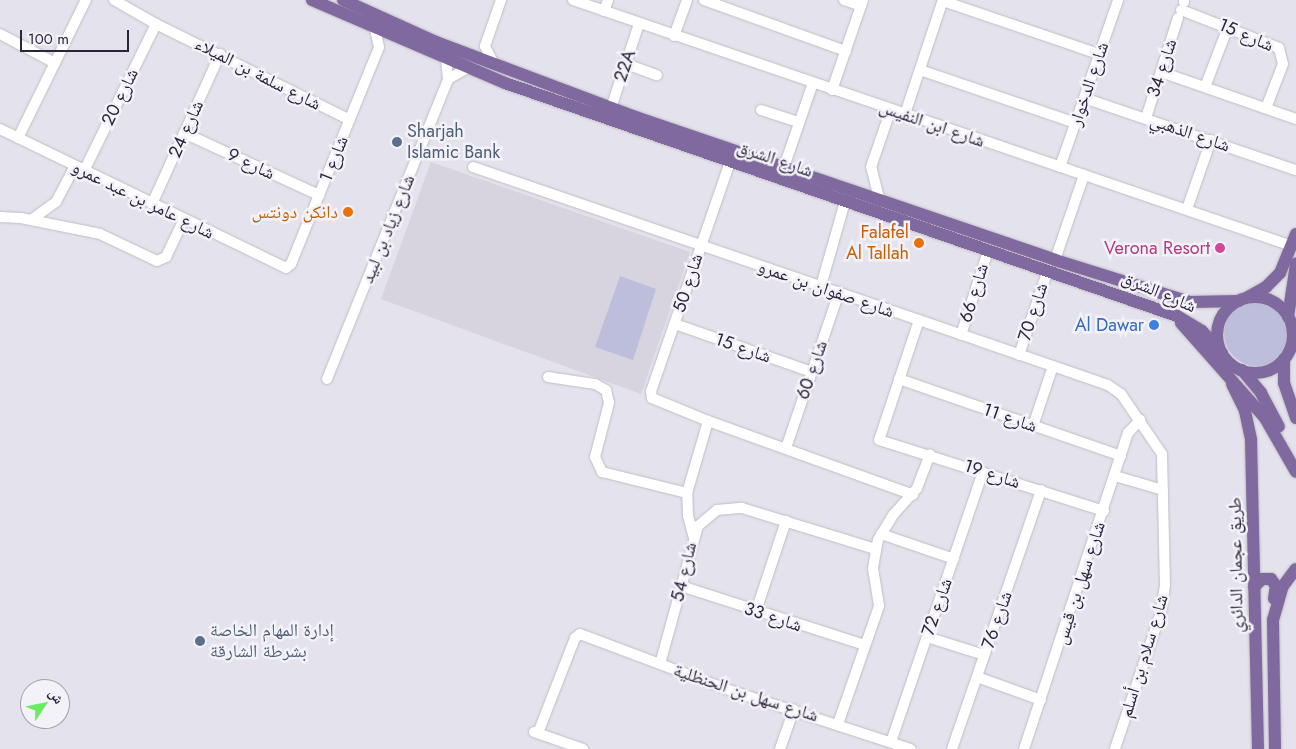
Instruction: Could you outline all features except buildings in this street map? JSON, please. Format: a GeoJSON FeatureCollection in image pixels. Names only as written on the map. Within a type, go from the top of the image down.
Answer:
{"type":"FeatureCollection","features":[{"type":"Feature","properties":{"kind":"main road","name":"شارع الشرق"},"geometry":{"type":"LineString","coordinates":[[312,0],[468,68],[730,162],[988,251],[1051,265],[1190,302],[1242,300]]}},
{"type":"Feature","properties":{"kind":"main road","name":"شارع الشرق"},"geometry":{"type":"LineString","coordinates":[[343,0],[495,65],[611,108],[873,196],[1051,265],[1193,324],[1222,353]]}},
{"type":"Feature","properties":{"kind":"main road"},"geometry":{"type":"LineString","coordinates":[[845,202],[866,203],[873,196]]}},
{"type":"Feature","properties":{"kind":"main road"},"geometry":{"type":"LineString","coordinates":[[1294,240],[1276,278],[1242,300],[1221,319],[1218,336],[1222,353],[1242,370],[1266,401],[1296,463]]}},
{"type":"Feature","properties":{"kind":"main road"},"geometry":{"type":"LineString","coordinates":[[1296,265],[1296,294]]}},
{"type":"Feature","properties":{"kind":"main road"},"geometry":{"type":"LineString","coordinates":[[1296,265],[1292,322],[1293,336],[1284,384],[1296,418]]}},
{"type":"Feature","properties":{"kind":"main road"},"geometry":{"type":"LineString","coordinates":[[1242,300],[1266,299],[1279,306],[1292,322]]}},
{"type":"Feature","properties":{"kind":"main road"},"geometry":{"type":"LineString","coordinates":[[1162,310],[1187,329],[1232,384],[1272,427],[1296,472]]}},
{"type":"Feature","properties":{"kind":"main road"},"geometry":{"type":"LineString","coordinates":[[1242,370],[1260,372],[1289,355]]}},
{"type":"Feature","properties":{"kind":"main road","name":"طريق عجمان الدائري"},"geometry":{"type":"LineString","coordinates":[[1232,384],[1245,411],[1250,440],[1258,749]]}},
{"type":"Feature","properties":{"kind":"main road","name":"طريق عجمان الدائري"},"geometry":{"type":"LineString","coordinates":[[1274,749],[1272,636],[1276,604],[1286,581],[1296,569]]}},
{"type":"Feature","properties":{"kind":"main road"},"geometry":{"type":"LineString","coordinates":[[1254,587],[1265,578],[1275,584],[1270,619],[1272,636]]}},
{"type":"Feature","properties":{"kind":"street"},"geometry":{"type":"LineString","coordinates":[[18,138],[86,0]]}},
{"type":"Feature","properties":{"kind":"street","name":"شارع سلمة بن الميلاء"},"geometry":{"type":"LineString","coordinates":[[114,0],[134,5],[156,24],[350,120]]}},
{"type":"Feature","properties":{"kind":"street"},"geometry":{"type":"LineString","coordinates":[[495,65],[487,55],[485,46],[501,0]]}},
{"type":"Feature","properties":{"kind":"street","name":"شارع ابن النفيس"},"geometry":{"type":"LineString","coordinates":[[573,0],[1084,175],[1187,209],[1294,240]]}},
{"type":"Feature","properties":{"kind":"street"},"geometry":{"type":"LineString","coordinates":[[604,11],[608,0]]}},
{"type":"Feature","properties":{"kind":"street"},"geometry":{"type":"LineString","coordinates":[[674,36],[687,0]]}},
{"type":"Feature","properties":{"kind":"street"},"geometry":{"type":"LineString","coordinates":[[704,0],[846,50]]}},
{"type":"Feature","properties":{"kind":"street"},"geometry":{"type":"LineString","coordinates":[[832,90],[862,3],[844,0]]}},
{"type":"Feature","properties":{"kind":"street","name":"شارع الدخوار"},"geometry":{"type":"LineString","coordinates":[[1060,167],[1118,0]]}},
{"type":"Feature","properties":{"kind":"street"},"geometry":{"type":"LineString","coordinates":[[905,114],[943,1],[1099,54]]}},
{"type":"Feature","properties":{"kind":"street","name":"شارع 15"},"geometry":{"type":"LineString","coordinates":[[1182,8],[1274,44],[1283,54],[1283,64],[1266,108]]}},
{"type":"Feature","properties":{"kind":"street","name":"شارع 34"},"geometry":{"type":"LineString","coordinates":[[1146,118],[1182,8]]}},
{"type":"Feature","properties":{"kind":"street","name":"شارع 20"},"geometry":{"type":"LineString","coordinates":[[32,220],[56,202],[79,168],[156,24]]}},
{"type":"Feature","properties":{"kind":"street","name":"22A"},"geometry":{"type":"LineString","coordinates":[[611,108],[639,24]]}},
{"type":"Feature","properties":{"kind":"street"},"geometry":{"type":"LineString","coordinates":[[1205,87],[1228,27]]}},
{"type":"Feature","properties":{"kind":"street"},"geometry":{"type":"LineString","coordinates":[[375,29],[379,47],[396,38]]}},
{"type":"Feature","properties":{"kind":"street"},"geometry":{"type":"LineString","coordinates":[[0,34],[55,62]]}},
{"type":"Feature","properties":{"kind":"street","name":"شارع 1"},"geometry":{"type":"LineString","coordinates":[[286,268],[291,264],[379,47]]}},
{"type":"Feature","properties":{"kind":"street","name":"شارع 24"},"geometry":{"type":"LineString","coordinates":[[152,204],[220,54]]}},
{"type":"Feature","properties":{"kind":"street","name":"شارع زياد بن لبيد"},"geometry":{"type":"LineString","coordinates":[[327,379],[448,79],[446,59]]}},
{"type":"Feature","properties":{"kind":"street"},"geometry":{"type":"LineString","coordinates":[[626,64],[657,75]]}},
{"type":"Feature","properties":{"kind":"street"},"geometry":{"type":"LineString","coordinates":[[448,79],[468,68]]}},
{"type":"Feature","properties":{"kind":"street"},"geometry":{"type":"LineString","coordinates":[[920,70],[1076,123]]}},
{"type":"Feature","properties":{"kind":"street"},"geometry":{"type":"LineString","coordinates":[[1161,72],[1296,119]]}},
{"type":"Feature","properties":{"kind":"street"},"geometry":{"type":"LineString","coordinates":[[784,167],[813,83]]}},
{"type":"Feature","properties":{"kind":"street","name":"شارع الذهبي"},"geometry":{"type":"LineString","coordinates":[[1084,98],[1296,170]]}},
{"type":"Feature","properties":{"kind":"street"},"geometry":{"type":"LineString","coordinates":[[762,110],[799,122]]}},
{"type":"Feature","properties":{"kind":"street"},"geometry":{"type":"LineString","coordinates":[[873,196],[871,167],[891,110]]}},
{"type":"Feature","properties":{"kind":"street","name":"شارع عامر بن عبد عمرو"},"geometry":{"type":"LineString","coordinates":[[0,129],[286,268]]}},
{"type":"Feature","properties":{"kind":"street","name":"شارع 9"},"geometry":{"type":"LineString","coordinates":[[184,133],[319,195]]}},
{"type":"Feature","properties":{"kind":"street"},"geometry":{"type":"LineString","coordinates":[[1187,209],[1211,140]]}},
{"type":"Feature","properties":{"kind":"street","name":"شارع 50"},"geometry":{"type":"LineString","coordinates":[[708,422],[657,402],[651,391],[730,162]]}},
{"type":"Feature","properties":{"kind":"street","name":"شارع صفوان بن عمرو"},"geometry":{"type":"LineString","coordinates":[[473,167],[1113,388],[1140,420],[1156,443]]}},
{"type":"Feature","properties":{"kind":"street","name":"شارع 70"},"geometry":{"type":"LineString","coordinates":[[1019,355],[1084,175]]}},
{"type":"Feature","properties":{"kind":"street"},"geometry":{"type":"LineString","coordinates":[[821,286],[845,202]]}},
{"type":"Feature","properties":{"kind":"street"},"geometry":{"type":"LineString","coordinates":[[0,217],[32,220],[106,236],[157,261],[166,256],[184,219]]}},
{"type":"Feature","properties":{"kind":"street","name":"شارع 66"},"geometry":{"type":"LineString","coordinates":[[961,335],[988,251]]}},
{"type":"Feature","properties":{"kind":"street","name":"شارع 60"},"geometry":{"type":"LineString","coordinates":[[786,448],[839,292]]}},
{"type":"Feature","properties":{"kind":"street"},"geometry":{"type":"LineString","coordinates":[[899,379],[919,320]]}},
{"type":"Feature","properties":{"kind":"street","name":"شارع 15"},"geometry":{"type":"LineString","coordinates":[[675,324],[812,372]]}},
{"type":"Feature","properties":{"kind":"street"},"geometry":{"type":"LineString","coordinates":[[1033,426],[1053,366]]}},
{"type":"Feature","properties":{"kind":"street"},"geometry":{"type":"LineString","coordinates":[[548,377],[595,384],[606,390],[609,403],[595,457],[598,468],[607,474],[687,493]]}},
{"type":"Feature","properties":{"kind":"street","name":"شارع 11"},"geometry":{"type":"LineString","coordinates":[[899,379],[1121,456]]}},
{"type":"Feature","properties":{"kind":"street","name":"شارع 19"},"geometry":{"type":"LineString","coordinates":[[899,379],[879,440],[930,454],[1104,511]]}},
{"type":"Feature","properties":{"kind":"street","name":"شارع سهل بن قيس"},"geometry":{"type":"LineString","coordinates":[[1024,749],[1130,429],[1140,420]]}},
{"type":"Feature","properties":{"kind":"street"},"geometry":{"type":"LineString","coordinates":[[708,422],[786,448],[912,495]]}},
{"type":"Feature","properties":{"kind":"street","name":"شارع 54"},"geometry":{"type":"LineString","coordinates":[[660,664],[694,538],[688,516],[687,493],[708,422]]}},
{"type":"Feature","properties":{"kind":"street","name":"شارع سلام بن أسلم"},"geometry":{"type":"LineString","coordinates":[[1115,749],[1163,603],[1162,458],[1156,443]]}},
{"type":"Feature","properties":{"kind":"street"},"geometry":{"type":"LineString","coordinates":[[838,724],[879,602],[873,568],[875,549],[881,534],[893,515],[912,495],[926,472],[930,454]]}},
{"type":"Feature","properties":{"kind":"street","name":"شارع 72"},"geometry":{"type":"LineString","coordinates":[[891,742],[983,472]]}},
{"type":"Feature","properties":{"kind":"street"},"geometry":{"type":"LineString","coordinates":[[1115,476],[1163,490]]}},
{"type":"Feature","properties":{"kind":"street","name":"شارع 76"},"geometry":{"type":"LineString","coordinates":[[952,749],[1041,490]]}},
{"type":"Feature","properties":{"kind":"street"},"geometry":{"type":"LineString","coordinates":[[694,538],[706,516],[729,507],[875,549]]}},
{"type":"Feature","properties":{"kind":"street"},"geometry":{"type":"LineString","coordinates":[[756,611],[786,522]]}},
{"type":"Feature","properties":{"kind":"street"},"geometry":{"type":"LineString","coordinates":[[881,534],[954,559]]}},
{"type":"Feature","properties":{"kind":"street","name":"شارع 33"},"geometry":{"type":"LineString","coordinates":[[681,586],[866,645]]}},
{"type":"Feature","properties":{"kind":"street","name":"شارع سهل بن الحنظلية"},"geometry":{"type":"LineString","coordinates":[[583,749],[536,733],[574,638],[582,634],[660,664],[911,749]]}},
{"type":"Feature","properties":{"kind":"street"},"geometry":{"type":"LineString","coordinates":[[927,637],[984,656]]}},
{"type":"Feature","properties":{"kind":"street"},"geometry":{"type":"LineString","coordinates":[[977,677],[1041,700]]}},
{"type":"Feature","properties":{"kind":"street"},"geometry":{"type":"LineString","coordinates":[[780,749],[794,709]]}},
{"type":"Feature","properties":{"kind":"shaded area"},"geometry":{"type":"Polygon","coordinates":[[[431,162],[690,252],[641,394],[381,299],[431,162]]]}},
{"type":"Feature","properties":{"kind":"shaded area"},"geometry":{"type":"Polygon","coordinates":[[[620,276],[656,289],[633,360],[595,347],[620,276]]]}},
{"type":"Feature","properties":{"kind":"shaded area"},"geometry":{"type":"Polygon","coordinates":[[[1251,300],[1263,300],[1275,305],[1285,315],[1290,327],[1288,346],[1275,361],[1263,366],[1251,366],[1239,361],[1229,351],[1224,339],[1224,327],[1229,315],[1239,305],[1251,300]]]}},
{"type":"Feature","properties":{"kind":"place","name":"Sharjah Islamic Bank"},"geometry":{"type":"Point","coordinates":[397,142]}},
{"type":"Feature","properties":{"kind":"place","name":"دانكن دونتس"},"geometry":{"type":"Point","coordinates":[348,212]}},
{"type":"Feature","properties":{"kind":"place","name":"Falafel Al Tallah"},"geometry":{"type":"Point","coordinates":[919,243]}},
{"type":"Feature","properties":{"kind":"place","name":"Verona Resort"},"geometry":{"type":"Point","coordinates":[1220,248]}},
{"type":"Feature","properties":{"kind":"place","name":"Al Dawar"},"geometry":{"type":"Point","coordinates":[1154,325]}},
{"type":"Feature","properties":{"kind":"place","name":"إدارة المهام الخاصة بشرطة الشارقة"},"geometry":{"type":"Point","coordinates":[200,641]}}]}
